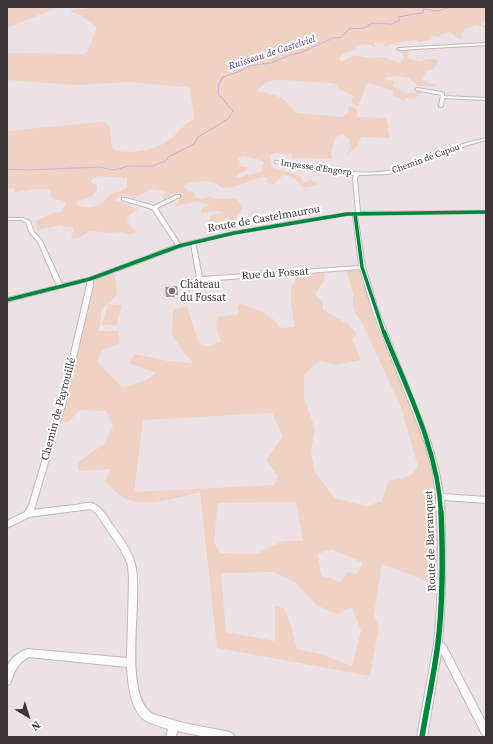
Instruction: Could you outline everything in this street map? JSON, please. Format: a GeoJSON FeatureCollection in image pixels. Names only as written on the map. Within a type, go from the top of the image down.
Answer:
{"type":"FeatureCollection","features":[{"type":"Feature","properties":{"kind":"street"},"geometry":{"type":"LineString","coordinates":[[399,49],[486,44]]}},
{"type":"Feature","properties":{"kind":"street"},"geometry":{"type":"LineString","coordinates":[[417,89],[443,94],[441,106]]}},
{"type":"Feature","properties":{"kind":"street"},"geometry":{"type":"LineString","coordinates":[[442,97],[486,99]]}},
{"type":"Feature","properties":{"kind":"street","name":"Chemin de Capou"},"geometry":{"type":"LineString","coordinates":[[357,174],[400,170],[456,148],[486,139]]}},
{"type":"Feature","properties":{"kind":"street","name":"Impasse d'Engorp"},"geometry":{"type":"LineString","coordinates":[[276,162],[301,168],[357,174]]}},
{"type":"Feature","properties":{"kind":"street"},"geometry":{"type":"LineString","coordinates":[[357,174],[355,178],[357,213]]}},
{"type":"Feature","properties":{"kind":"street"},"geometry":{"type":"LineString","coordinates":[[154,208],[178,196]]}},
{"type":"Feature","properties":{"kind":"street"},"geometry":{"type":"LineString","coordinates":[[124,199],[154,208],[179,246]]}},
{"type":"Feature","properties":{"kind":"street","name":"Route de Castelmaurou"},"geometry":{"type":"LineString","coordinates":[[7,300],[90,279],[192,242],[256,229],[357,213],[486,212]]}},
{"type":"Feature","properties":{"kind":"street","name":"Route de Barranquet"},"geometry":{"type":"LineString","coordinates":[[357,213],[362,267],[376,312],[428,443],[436,472],[440,497],[442,590],[438,644],[422,737]]}},
{"type":"Feature","properties":{"kind":"street"},"geometry":{"type":"LineString","coordinates":[[7,219],[23,219],[28,222],[32,233],[40,241],[60,287]]}},
{"type":"Feature","properties":{"kind":"street","name":"Rue du Fossat"},"geometry":{"type":"LineString","coordinates":[[192,242],[200,278],[204,279],[362,267]]}},
{"type":"Feature","properties":{"kind":"street","name":"Chemin de Payrouillé"},"geometry":{"type":"LineString","coordinates":[[28,514],[32,506],[62,405],[90,285],[90,279]]}},
{"type":"Feature","properties":{"kind":"street"},"geometry":{"type":"LineString","coordinates":[[440,497],[486,500]]}},
{"type":"Feature","properties":{"kind":"street"},"geometry":{"type":"LineString","coordinates":[[7,525],[28,514],[90,506],[100,512],[132,563],[132,663],[133,689],[137,704],[145,716],[174,725],[230,737]]}},
{"type":"Feature","properties":{"kind":"street"},"geometry":{"type":"LineString","coordinates":[[438,644],[443,648],[486,733]]}},
{"type":"Feature","properties":{"kind":"street"},"geometry":{"type":"LineString","coordinates":[[7,681],[12,666],[18,658],[28,653],[132,663]]}},
{"type":"Feature","properties":{"kind":"street"},"geometry":{"type":"LineString","coordinates":[[171,737],[174,725]]}},
{"type":"Feature","properties":{"kind":"shaded area"},"geometry":{"type":"Polygon","coordinates":[[[7,7],[55,7],[54,9],[7,28],[7,7]]]}},
{"type":"Feature","properties":{"kind":"shaded area"},"geometry":{"type":"Polygon","coordinates":[[[96,7],[486,7],[486,20],[482,22],[486,28],[477,25],[465,29],[461,35],[463,39],[459,39],[450,32],[440,35],[440,37],[430,36],[433,39],[419,42],[416,40],[397,42],[387,47],[384,46],[385,44],[382,42],[374,43],[375,47],[367,44],[355,47],[357,50],[346,52],[340,57],[339,60],[343,61],[354,55],[369,58],[382,57],[400,63],[404,56],[401,52],[407,51],[409,54],[407,58],[421,62],[429,59],[437,60],[437,63],[433,69],[426,71],[422,81],[438,85],[437,86],[418,86],[409,78],[397,76],[384,78],[386,80],[395,81],[393,87],[406,94],[422,93],[414,99],[405,98],[405,101],[393,96],[393,91],[369,83],[367,84],[358,106],[351,103],[353,96],[337,88],[337,85],[333,83],[273,80],[262,86],[258,91],[283,99],[291,106],[294,112],[342,117],[348,113],[349,106],[357,109],[357,117],[386,118],[390,138],[362,137],[358,146],[349,153],[348,156],[351,146],[349,143],[349,138],[342,134],[335,138],[331,153],[332,159],[292,158],[292,154],[276,153],[270,155],[271,167],[301,176],[303,181],[307,182],[311,180],[316,182],[318,185],[302,188],[294,178],[283,175],[273,185],[266,183],[268,177],[262,177],[237,186],[226,188],[210,181],[187,183],[184,186],[188,191],[195,192],[195,197],[197,198],[231,198],[239,201],[243,208],[234,220],[209,221],[211,215],[224,213],[218,211],[201,213],[202,208],[210,205],[201,202],[192,202],[175,207],[180,197],[179,193],[172,194],[164,200],[163,196],[165,191],[151,189],[133,199],[129,195],[121,196],[115,200],[138,209],[129,216],[127,221],[131,227],[138,232],[130,235],[122,232],[109,233],[93,231],[73,239],[71,235],[74,230],[73,227],[61,225],[37,230],[36,221],[52,213],[62,212],[66,203],[61,200],[53,200],[50,195],[51,191],[38,189],[15,193],[14,188],[7,189],[7,131],[100,122],[105,123],[110,127],[112,147],[114,150],[137,152],[153,148],[167,141],[194,119],[190,88],[129,82],[77,85],[7,80],[7,53],[87,53],[97,27],[80,15],[71,12],[71,10],[96,7]],[[244,156],[238,159],[241,163],[239,166],[249,168],[235,177],[239,178],[258,173],[263,170],[262,165],[264,163],[260,160],[244,156]],[[100,176],[93,178],[91,182],[97,186],[97,191],[93,195],[77,202],[77,205],[81,207],[96,206],[108,198],[110,194],[122,191],[127,187],[127,178],[100,176]]]}},
{"type":"Feature","properties":{"kind":"shaded area"},"geometry":{"type":"Polygon","coordinates":[[[346,270],[360,271],[375,322],[413,412],[430,461],[438,504],[439,586],[382,564],[374,615],[379,627],[370,676],[217,648],[200,492],[173,499],[153,502],[135,501],[123,498],[105,481],[111,469],[78,471],[78,462],[104,444],[113,426],[106,411],[80,410],[66,424],[62,419],[93,282],[115,274],[117,295],[102,309],[99,331],[118,331],[120,343],[102,351],[97,362],[123,388],[146,380],[156,373],[129,363],[135,354],[168,361],[193,363],[172,335],[173,309],[187,307],[199,343],[208,347],[221,341],[216,327],[217,317],[239,314],[237,307],[240,303],[268,315],[280,328],[294,327],[291,289],[297,274],[324,272],[325,279],[315,294],[323,302],[323,310],[348,324],[357,334],[352,339],[361,360],[335,365],[322,361],[313,366],[304,375],[304,397],[315,429],[311,451],[315,472],[334,498],[366,506],[382,501],[388,481],[410,476],[418,467],[401,407],[362,323],[353,309],[353,293],[346,270]],[[272,413],[143,420],[134,492],[274,485],[278,476],[266,460],[283,436],[272,413]],[[296,502],[218,503],[214,541],[220,553],[256,554],[283,541],[303,541],[296,502]],[[332,549],[318,554],[321,575],[340,582],[347,572],[357,574],[363,563],[332,549]],[[274,572],[221,573],[226,632],[275,641],[275,606],[284,608],[291,626],[297,649],[321,654],[352,666],[361,631],[352,607],[337,614],[316,605],[295,582],[274,572]]]}},
{"type":"Feature","properties":{"kind":"shaded area"},"geometry":{"type":"Polygon","coordinates":[[[108,304],[122,305],[116,325],[102,325],[108,304]]]}},
{"type":"Feature","properties":{"kind":"building","name":"Château du Fossat"},"geometry":{"type":"Polygon","coordinates":[[[177,286],[178,295],[174,295],[175,297],[166,297],[165,287],[177,286]]]}},
{"type":"Feature","properties":{"kind":"waterway","name":"Ruisseau de Castelviel"},"geometry":{"type":"LineString","coordinates":[[7,169],[28,170],[99,167],[114,170],[129,166],[152,166],[166,161],[168,157],[194,144],[198,137],[228,119],[233,111],[218,94],[219,84],[223,77],[241,71],[249,66],[271,63],[290,55],[300,53],[333,38],[341,37],[349,29],[365,28],[372,23],[392,24],[400,20],[398,17],[423,13],[423,9],[438,11],[451,7]]}},
{"type":"Feature","properties":{"kind":"cycle path"},"geometry":{"type":"LineString","coordinates":[[7,300],[90,279],[179,246],[234,233],[347,214],[486,212]]}},
{"type":"Feature","properties":{"kind":"cycle path"},"geometry":{"type":"LineString","coordinates":[[355,214],[362,267],[376,312],[428,443],[436,472],[440,497],[442,541],[441,606],[438,644],[422,737]]}},
{"type":"Feature","properties":{"kind":"place","name":"Château du Fossat"},"geometry":{"type":"Point","coordinates":[172,291]}}]}
